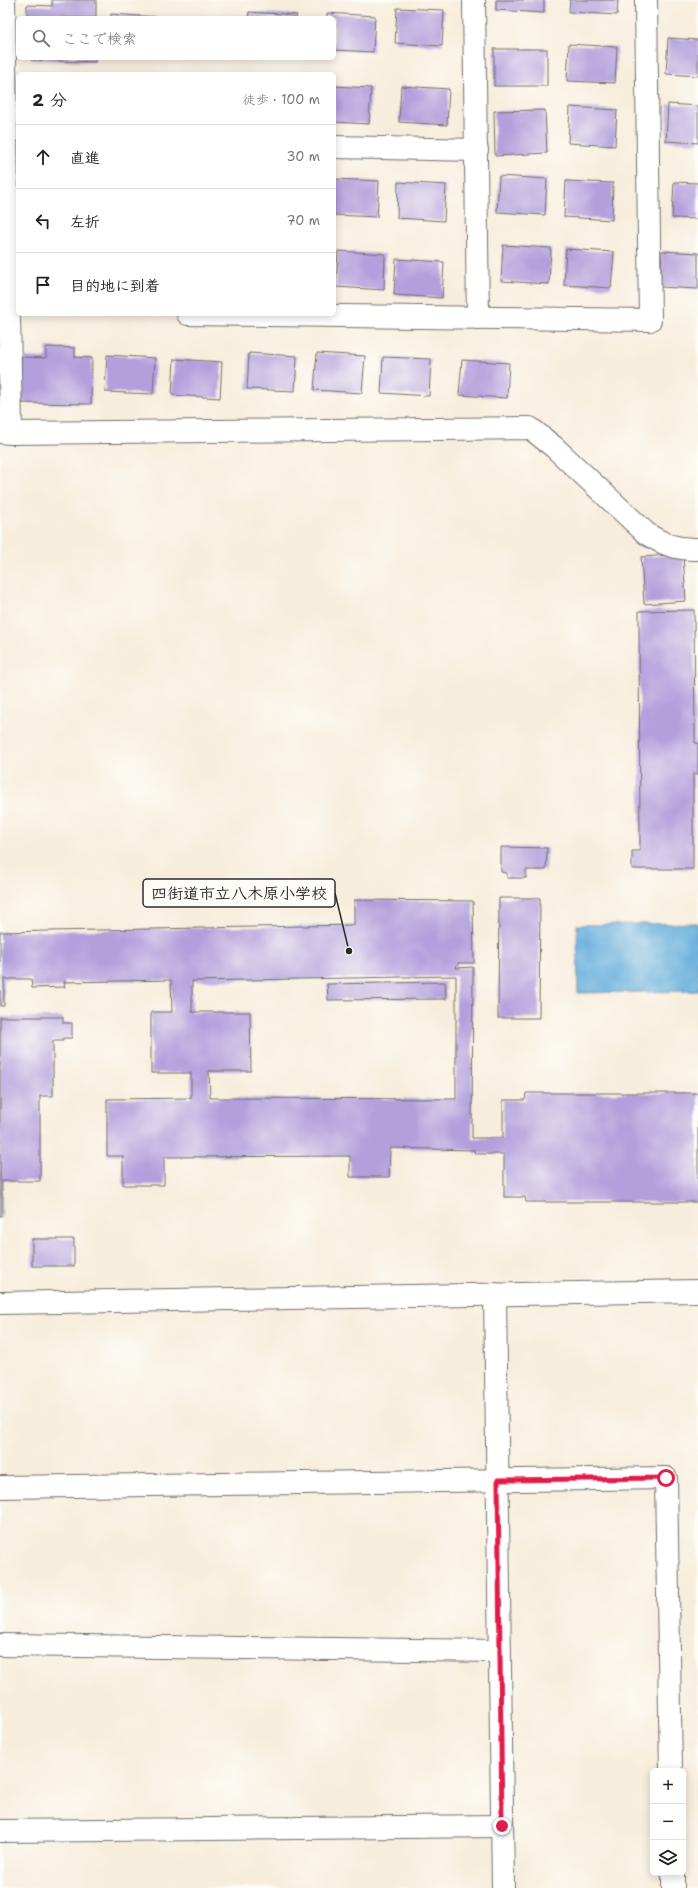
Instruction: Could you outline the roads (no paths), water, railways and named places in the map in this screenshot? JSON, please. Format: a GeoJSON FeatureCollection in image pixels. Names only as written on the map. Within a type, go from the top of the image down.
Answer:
{"type":"FeatureCollection","features":[{"type":"Feature","properties":{"kind":"street"},"geometry":{"type":"LineString","coordinates":[[4,0],[3,105],[12,138],[5,433],[530,428],[554,447],[647,534],[664,544],[686,549],[698,549]]}},
{"type":"Feature","properties":{"kind":"street"},"geometry":{"type":"LineString","coordinates":[[474,0],[478,318]]}},
{"type":"Feature","properties":{"kind":"street"},"geometry":{"type":"LineString","coordinates":[[333,316],[650,320],[646,0]]}},
{"type":"Feature","properties":{"kind":"street"},"geometry":{"type":"LineString","coordinates":[[336,147],[477,150]]}},
{"type":"Feature","properties":{"kind":"street"},"geometry":{"type":"LineString","coordinates":[[0,1303],[698,1291]]}},
{"type":"Feature","properties":{"kind":"street"},"geometry":{"type":"LineString","coordinates":[[495,1294],[504,1888]]}},
{"type":"Feature","properties":{"kind":"street"},"geometry":{"type":"LineString","coordinates":[[0,1487],[666,1478],[671,1768]]}},
{"type":"Feature","properties":{"kind":"street"},"geometry":{"type":"LineString","coordinates":[[0,1645],[500,1651]]}},
{"type":"Feature","properties":{"kind":"street"},"geometry":{"type":"LineString","coordinates":[[0,1831],[502,1826]]}},
{"type":"Feature","properties":{"kind":"street"},"geometry":{"type":"LineString","coordinates":[[673,1876],[673,1888]]}},
{"type":"Feature","properties":{"kind":"water"},"geometry":{"type":"Polygon","coordinates":[[[698,923],[698,991],[578,993],[577,925],[698,923]]]}},
{"type":"Feature","properties":{"kind":"place","name":"四街道市立八木原小学校"},"geometry":{"type":"Point","coordinates":[349,951]}}]}
